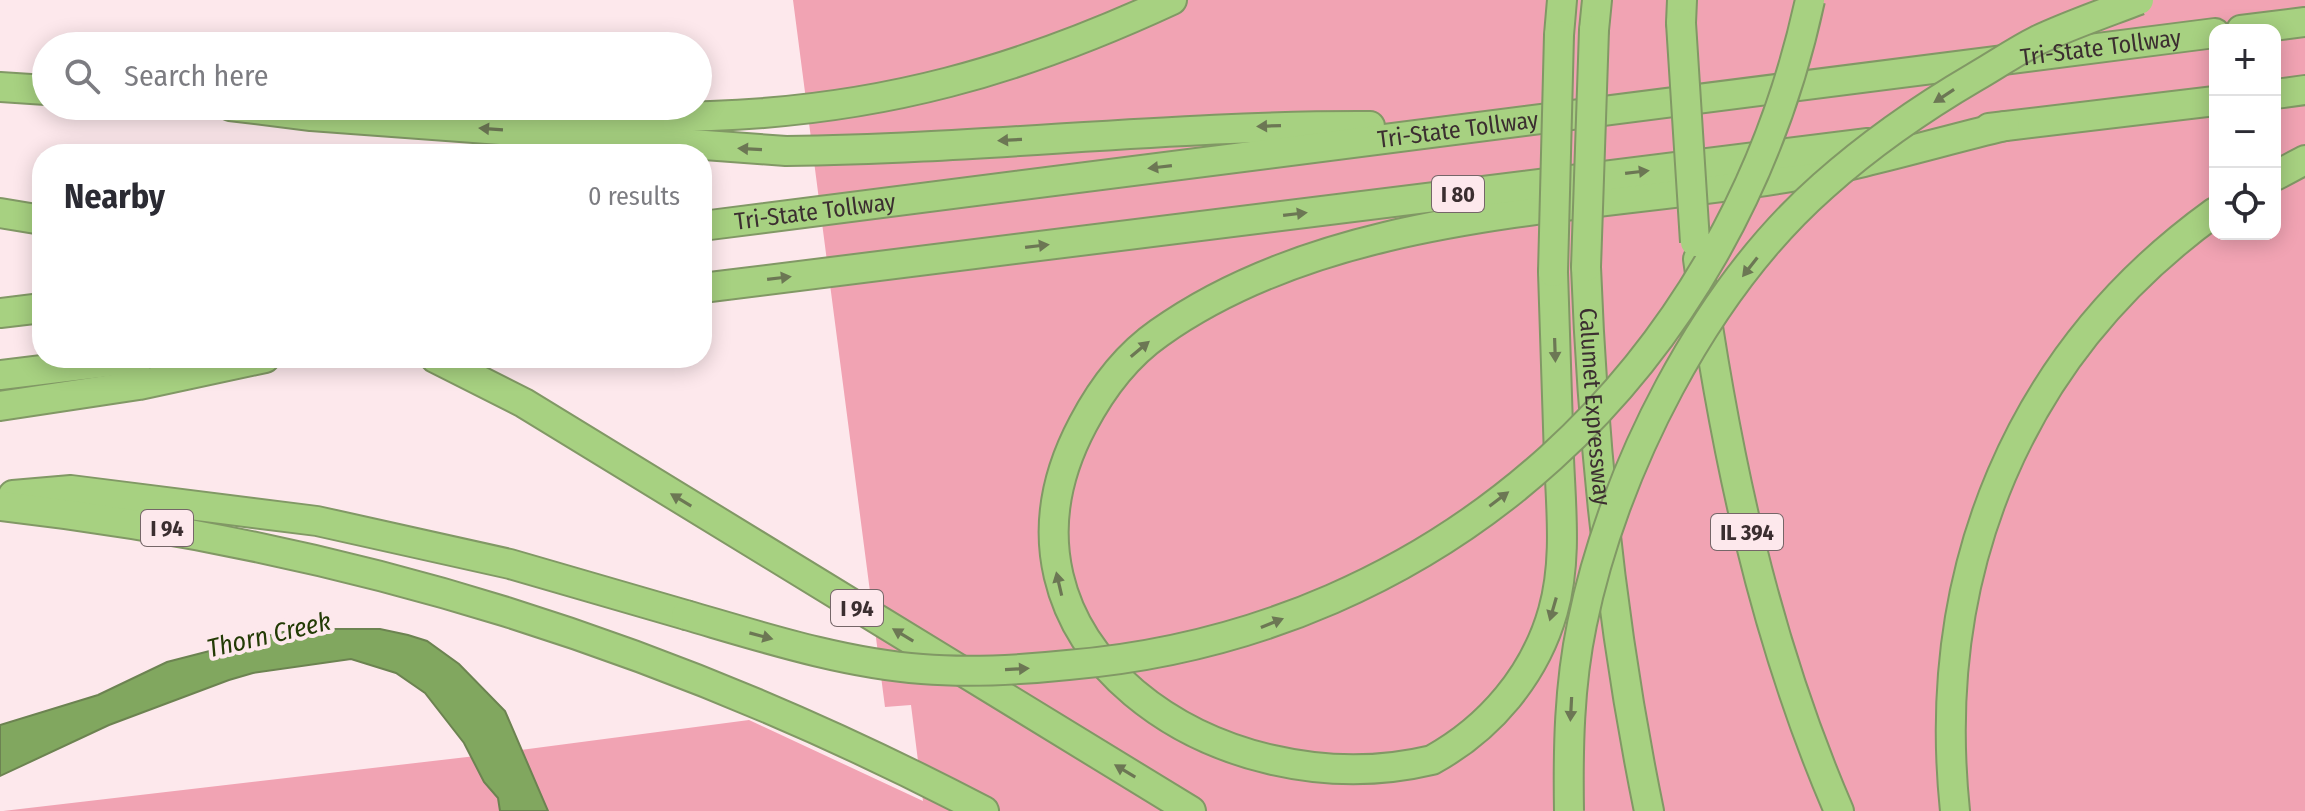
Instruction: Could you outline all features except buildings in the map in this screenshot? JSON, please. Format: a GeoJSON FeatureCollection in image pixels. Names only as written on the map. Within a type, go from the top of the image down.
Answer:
{"type":"FeatureCollection","features":[{"type":"Feature","properties":{"kind":"highway"},"geometry":{"type":"LineString","coordinates":[[712,116],[795,111],[883,99],[1033,59],[1172,0]]}},
{"type":"Feature","properties":{"kind":"highway"},"geometry":{"type":"LineString","coordinates":[[1314,792],[1358,789],[1385,781],[1444,754],[1491,717],[1511,694],[1540,646],[1551,618],[1561,564],[1553,272],[1562,0]]}},
{"type":"Feature","properties":{"kind":"highway","name":"Calumet Expressway"},"geometry":{"type":"LineString","coordinates":[[1597,0],[1586,267],[1591,384],[1609,585],[1626,701],[1649,811]]}},
{"type":"Feature","properties":{"kind":"highway"},"geometry":{"type":"LineString","coordinates":[[0,496],[71,490],[317,521],[510,564],[834,655],[921,669],[1012,670],[1109,662],[1183,650],[1261,628],[1404,564],[1468,523],[1541,467],[1613,398],[1682,308],[1738,213],[1779,117],[1810,0]]}},
{"type":"Feature","properties":{"kind":"highway"},"geometry":{"type":"LineString","coordinates":[[1569,811],[1572,688],[1582,624],[1620,493],[1650,421],[1729,293],[1772,239],[1822,187],[1901,126],[1945,95],[2037,41],[2139,0]]}},
{"type":"Feature","properties":{"kind":"highway","name":"IL 394"},"geometry":{"type":"LineString","coordinates":[[1682,12],[1695,242],[1727,441],[1752,553],[1793,686],[1839,811]]}},
{"type":"Feature","properties":{"kind":"highway"},"geometry":{"type":"LineString","coordinates":[[2281,25],[2305,22]]}},
{"type":"Feature","properties":{"kind":"highway","name":"Tri-State Tollway"},"geometry":{"type":"LineString","coordinates":[[712,225],[2209,34]]}},
{"type":"Feature","properties":{"kind":"highway"},"geometry":{"type":"LineString","coordinates":[[0,87],[32,89]]}},
{"type":"Feature","properties":{"kind":"highway"},"geometry":{"type":"LineString","coordinates":[[2281,93],[2305,90]]}},
{"type":"Feature","properties":{"kind":"highway","name":"I 80"},"geometry":{"type":"LineString","coordinates":[[712,287],[2209,102]]}},
{"type":"Feature","properties":{"kind":"highway"},"geometry":{"type":"LineString","coordinates":[[365,120],[691,144]]}},
{"type":"Feature","properties":{"kind":"highway"},"geometry":{"type":"LineString","coordinates":[[712,146],[786,151],[861,150],[1276,125],[1487,127]]}},
{"type":"Feature","properties":{"kind":"highway"},"geometry":{"type":"LineString","coordinates":[[1163,744],[1116,700],[1081,649],[1062,598],[1054,541],[1059,490],[1066,460],[1080,429],[1099,395],[1129,358],[1159,333],[1252,282],[1385,238],[1796,176],[2005,126]]}},
{"type":"Feature","properties":{"kind":"highway"},"geometry":{"type":"LineString","coordinates":[[2281,173],[2305,160]]}},
{"type":"Feature","properties":{"kind":"highway"},"geometry":{"type":"LineString","coordinates":[[0,213],[32,218]]}},
{"type":"Feature","properties":{"kind":"highway"},"geometry":{"type":"LineString","coordinates":[[1955,811],[1951,709],[1958,623],[1975,547],[2005,465],[2045,387],[2069,354],[2143,270],[2209,217]]}},
{"type":"Feature","properties":{"kind":"highway"},"geometry":{"type":"LineString","coordinates":[[0,313],[32,309]]}},
{"type":"Feature","properties":{"kind":"highway"},"geometry":{"type":"LineString","coordinates":[[0,375],[58,368]]}},
{"type":"Feature","properties":{"kind":"highway"},"geometry":{"type":"LineString","coordinates":[[0,406],[139,385],[218,368]]}},
{"type":"Feature","properties":{"kind":"highway","name":"I 94"},"geometry":{"type":"LineString","coordinates":[[455,368],[524,403],[1191,811]]}},
{"type":"Feature","properties":{"kind":"highway","name":"I 94"},"geometry":{"type":"LineString","coordinates":[[0,506],[179,529],[332,563],[485,603],[652,659],[785,713],[984,811]]}},
{"type":"Feature","properties":{"kind":"shaded area"},"geometry":{"type":"Polygon","coordinates":[[[793,0],[2305,0],[2305,811],[537,811],[513,751],[749,720],[923,801],[911,705],[885,707],[793,0]]]}},
{"type":"Feature","properties":{"kind":"shaded area"},"geometry":{"type":"Polygon","coordinates":[[[380,629],[408,635],[427,641],[459,664],[505,711],[548,811],[500,811],[498,798],[484,782],[464,743],[425,693],[396,673],[351,659],[253,673],[229,680],[109,725],[0,776],[0,725],[98,695],[167,662],[283,632],[380,629]]]}},
{"type":"Feature","properties":{"kind":"shaded area"},"geometry":{"type":"Polygon","coordinates":[[[493,754],[523,811],[3,811],[493,754]]]}},
{"type":"Feature","properties":{"kind":"water label","name":"Thorn Creek"},"geometry":{"type":"Point","coordinates":[269,635]}}]}
